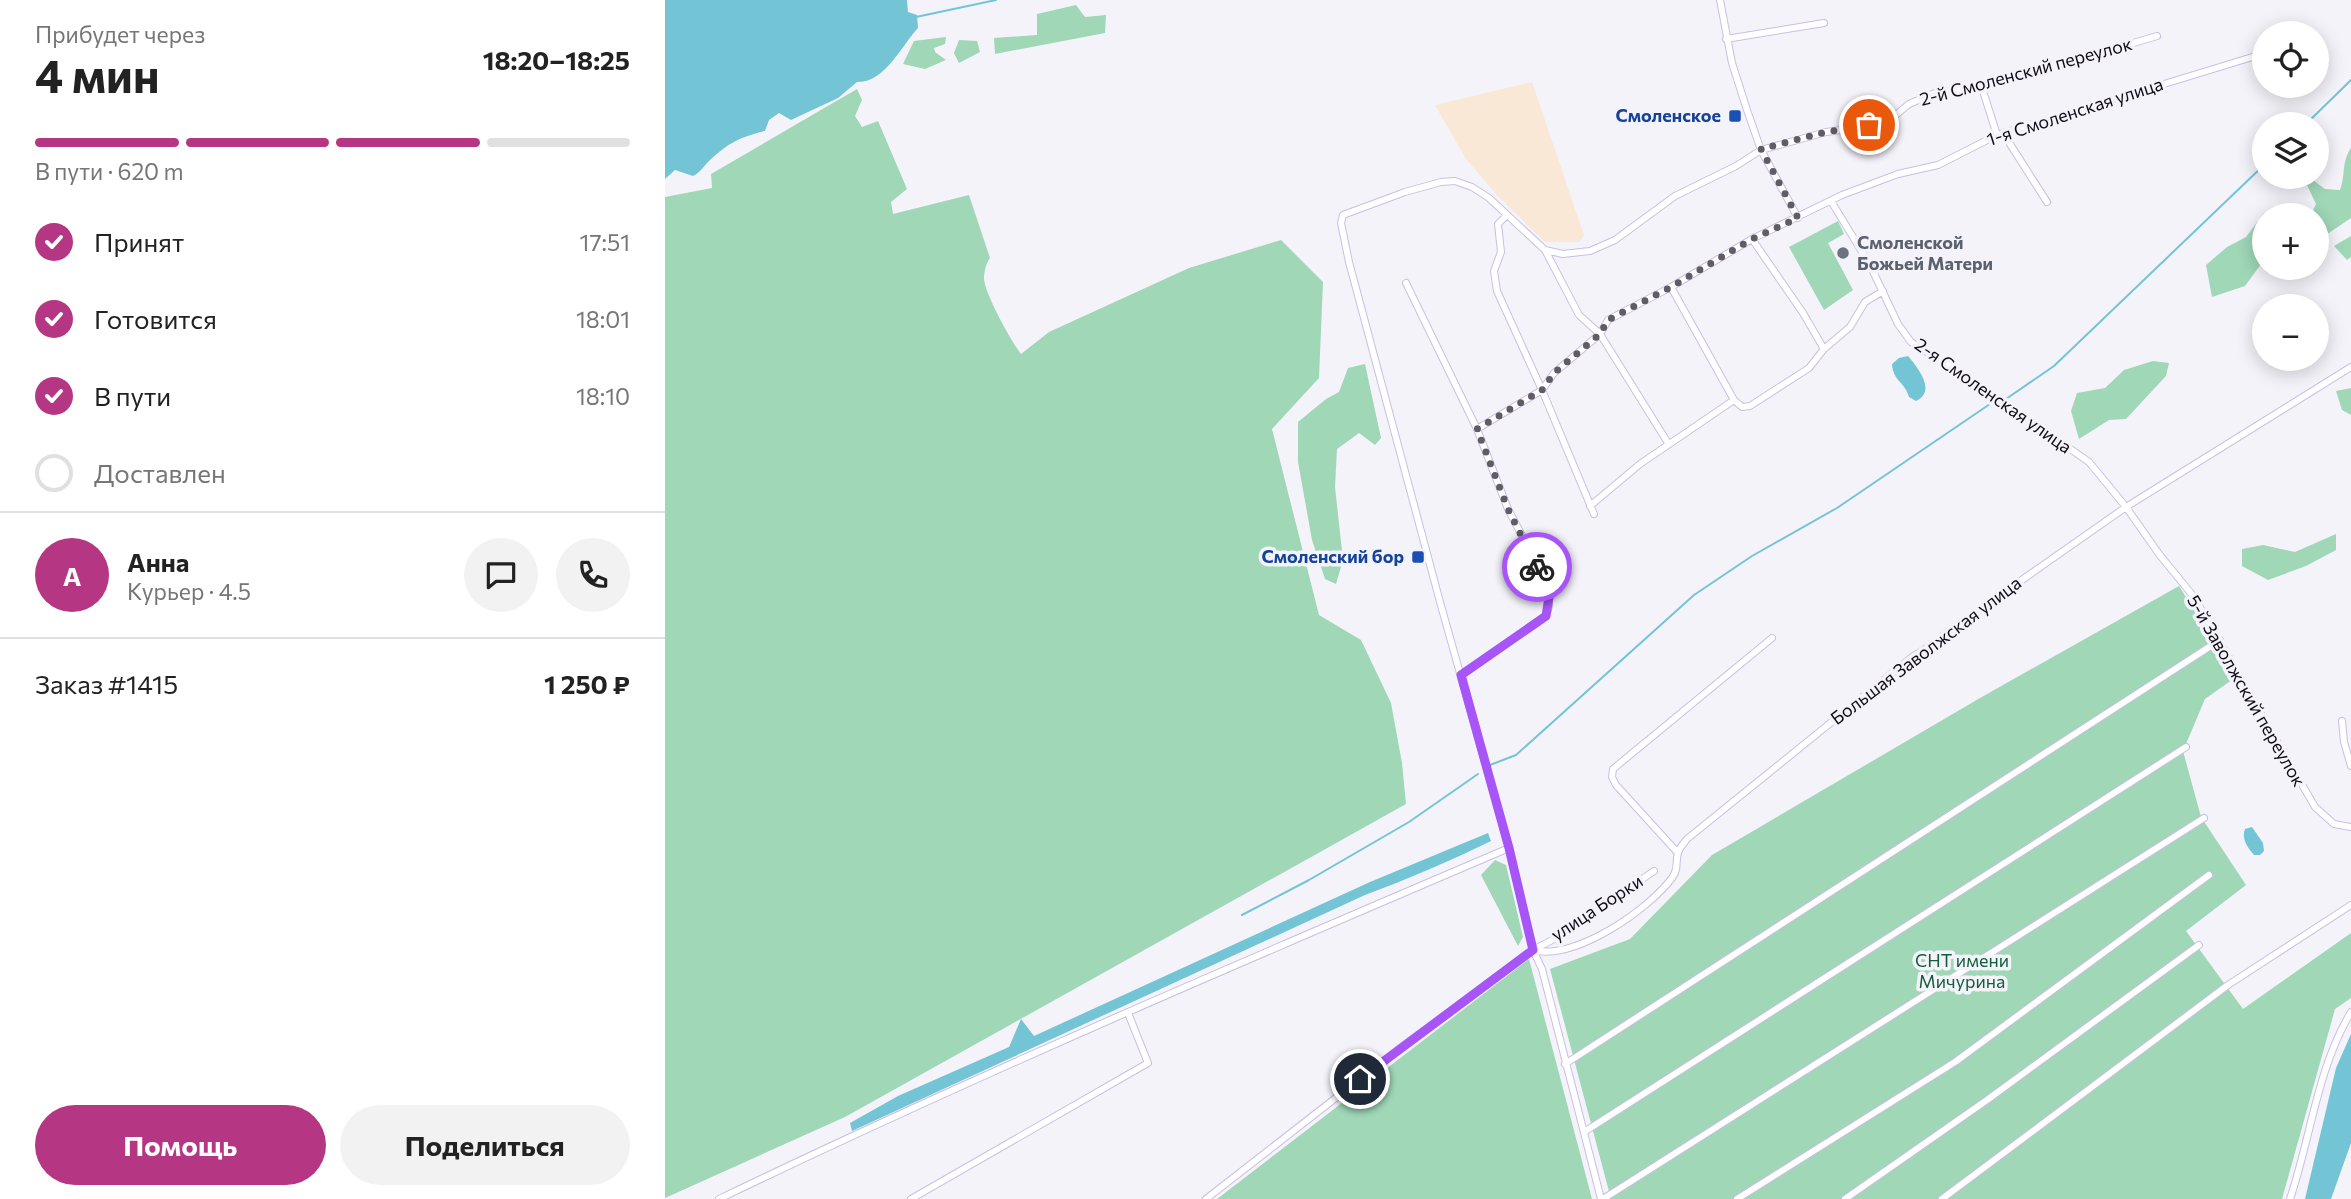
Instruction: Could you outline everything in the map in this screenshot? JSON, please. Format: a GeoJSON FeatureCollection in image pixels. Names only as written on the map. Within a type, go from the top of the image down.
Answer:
{"type":"FeatureCollection","features":[{"type":"Feature","properties":{"kind":"street"},"geometry":{"type":"LineString","coordinates":[[1720,0],[1731,63],[1761,149],[1798,218]]}},
{"type":"Feature","properties":{"kind":"street"},"geometry":{"type":"LineString","coordinates":[[1726,38],[1825,23]]}},
{"type":"Feature","properties":{"kind":"street","name":"2-й Смоленский переулок"},"geometry":{"type":"LineString","coordinates":[[1545,250],[1577,254],[1615,240],[1675,196],[1736,166],[1761,149],[1826,132],[1885,124],[1909,104],[1935,93],[1982,88],[2157,36]]}},
{"type":"Feature","properties":{"kind":"street","name":"1-я Смоленская улица"},"geometry":{"type":"LineString","coordinates":[[1477,429],[1542,390],[1554,373],[1600,334],[1608,320],[1671,287],[1752,239],[1831,201],[1881,180],[1938,165],[2000,134],[2252,57]]}},
{"type":"Feature","properties":{"kind":"street"},"geometry":{"type":"LineString","coordinates":[[1982,88],[2000,134],[2047,202]]}},
{"type":"Feature","properties":{"kind":"street"},"geometry":{"type":"LineString","coordinates":[[1668,443],[1600,334],[1579,315],[1545,250],[1472,187],[1455,181],[1441,182],[1343,215],[1341,223],[1349,262],[1602,1199],[2204,818]]}},
{"type":"Feature","properties":{"kind":"street","name":"2-я Смоленская улица"},"geometry":{"type":"LineString","coordinates":[[1831,201],[1870,265],[1898,324],[1912,342],[2089,462],[2126,507]]}},
{"type":"Feature","properties":{"kind":"street"},"geometry":{"type":"LineString","coordinates":[[1507,215],[1498,224],[1501,252],[1494,271],[1497,290],[1594,514]]}},
{"type":"Feature","properties":{"kind":"street"},"geometry":{"type":"LineString","coordinates":[[1752,239],[1803,313],[1824,349]]}},
{"type":"Feature","properties":{"kind":"street"},"geometry":{"type":"LineString","coordinates":[[1406,283],[1477,429],[1508,509],[1548,585],[1546,616],[1461,675]]}},
{"type":"Feature","properties":{"kind":"street"},"geometry":{"type":"LineString","coordinates":[[1671,287],[1734,400],[1742,407],[1750,406],[1809,368],[1824,349],[1850,327],[1865,302],[1883,292]]}},
{"type":"Feature","properties":{"kind":"street","name":"Большая Заволжская улица"},"geometry":{"type":"LineString","coordinates":[[1533,950],[1545,954],[1555,952],[1612,930],[1643,907],[1672,878],[1678,868],[1678,853],[1687,839],[1912,657],[1940,640],[2126,507],[2351,367]]}},
{"type":"Feature","properties":{"kind":"street"},"geometry":{"type":"LineString","coordinates":[[1590,506],[1668,443],[1734,400]]}},
{"type":"Feature","properties":{"kind":"street","name":"5-й Заволжский переулок"},"geometry":{"type":"LineString","coordinates":[[2126,507],[2194,597],[2315,807],[2334,824],[2351,827]]}},
{"type":"Feature","properties":{"kind":"street"},"geometry":{"type":"LineString","coordinates":[[1678,853],[1616,785],[1612,777],[1613,769],[1772,638]]}},
{"type":"Feature","properties":{"kind":"street"},"geometry":{"type":"LineString","coordinates":[[1565,1064],[2220,640]]}},
{"type":"Feature","properties":{"kind":"street"},"geometry":{"type":"LineString","coordinates":[[2342,721],[2344,742],[2351,766]]}},
{"type":"Feature","properties":{"kind":"street"},"geometry":{"type":"LineString","coordinates":[[1584,1132],[2186,747]]}},
{"type":"Feature","properties":{"kind":"street"},"geometry":{"type":"LineString","coordinates":[[719,1199],[810,1155],[1128,1013],[1509,848]]}},
{"type":"Feature","properties":{"kind":"street","name":"улица Борки"},"geometry":{"type":"LineString","coordinates":[[1206,1199],[1400,1048],[1533,950],[1556,938],[1654,871]]}},
{"type":"Feature","properties":{"kind":"street"},"geometry":{"type":"LineString","coordinates":[[1737,1199],[1955,1062],[2209,875]]}},
{"type":"Feature","properties":{"kind":"street"},"geometry":{"type":"LineString","coordinates":[[1942,1199],[2228,985],[2351,905]]}},
{"type":"Feature","properties":{"kind":"street"},"geometry":{"type":"LineString","coordinates":[[1845,1199],[1987,1100],[2199,945]]}},
{"type":"Feature","properties":{"kind":"street"},"geometry":{"type":"LineString","coordinates":[[2290,1199],[2332,1047],[2351,1012]]}},
{"type":"Feature","properties":{"kind":"street"},"geometry":{"type":"LineString","coordinates":[[911,1199],[1148,1063],[1128,1013]]}},
{"type":"Feature","properties":{"kind":"shaded area"},"geometry":{"type":"Polygon","coordinates":[[[1532,82],[1584,235],[1579,242],[1545,242],[1497,195],[1466,159],[1435,105],[1532,82]]]}},
{"type":"Feature","properties":{"kind":"green space"},"geometry":{"type":"Polygon","coordinates":[[[1076,5],[1085,17],[1106,15],[1105,33],[995,54],[994,38],[1037,35],[1037,14],[1076,5]]]}},
{"type":"Feature","properties":{"kind":"green space"},"geometry":{"type":"Polygon","coordinates":[[[946,37],[945,44],[934,48],[935,52],[946,60],[925,69],[903,64],[914,41],[946,37]]]}},
{"type":"Feature","properties":{"kind":"green space"},"geometry":{"type":"Polygon","coordinates":[[[959,40],[977,41],[980,52],[959,63],[954,53],[959,40]]]}},
{"type":"Feature","properties":{"kind":"green space"},"geometry":{"type":"Polygon","coordinates":[[[857,89],[862,100],[855,116],[862,127],[878,121],[907,189],[891,202],[893,214],[969,195],[990,258],[984,273],[985,286],[999,317],[1021,354],[1049,332],[1189,268],[1281,240],[1323,282],[1319,378],[1272,429],[1319,615],[1361,640],[1391,703],[1406,804],[845,1117],[665,1198],[665,197],[712,188],[711,174],[857,89]]]}},
{"type":"Feature","properties":{"kind":"green space"},"geometry":{"type":"Polygon","coordinates":[[[2351,148],[2351,218],[2329,233],[2329,203],[2316,203],[2309,189],[2340,190],[2351,148]]]}},
{"type":"Feature","properties":{"kind":"green space"},"geometry":{"type":"Polygon","coordinates":[[[1838,221],[1844,234],[1828,243],[1853,290],[1824,310],[1789,247],[1838,221]]]}},
{"type":"Feature","properties":{"kind":"green space"},"geometry":{"type":"Polygon","coordinates":[[[2252,229],[2252,276],[2245,286],[2212,297],[2206,265],[2227,247],[2246,237],[2252,229]]]}},
{"type":"Feature","properties":{"kind":"green space"},"geometry":{"type":"Polygon","coordinates":[[[2351,236],[2351,257],[2347,260],[2334,246],[2351,236]]]}},
{"type":"Feature","properties":{"kind":"green space"},"geometry":{"type":"Polygon","coordinates":[[[2153,361],[2169,363],[2166,376],[2126,419],[2109,420],[2079,439],[2071,411],[2077,393],[2105,388],[2124,370],[2153,361]]]}},
{"type":"Feature","properties":{"kind":"green space"},"geometry":{"type":"Polygon","coordinates":[[[1365,364],[1381,438],[1375,445],[1359,433],[1337,449],[1335,487],[1343,560],[1336,584],[1325,579],[1312,540],[1298,462],[1298,422],[1339,392],[1348,368],[1365,364]]]}},
{"type":"Feature","properties":{"kind":"green space"},"geometry":{"type":"Polygon","coordinates":[[[2351,388],[2351,415],[2342,410],[2336,391],[2351,388]]]}},
{"type":"Feature","properties":{"kind":"green space"},"geometry":{"type":"Polygon","coordinates":[[[2336,534],[2336,550],[2306,566],[2268,580],[2242,566],[2242,549],[2263,545],[2295,552],[2336,534]]]}},
{"type":"Feature","properties":{"kind":"green space","name":"СНТ имени Мичурина"},"geometry":{"type":"Polygon","coordinates":[[[2179,586],[2236,677],[2205,699],[2183,751],[2201,817],[2246,885],[2186,931],[2243,1009],[2351,933],[2351,998],[2335,1009],[2282,1199],[1611,1199],[1550,969],[1630,939],[1712,855],[1980,698],[2179,586]]]}},
{"type":"Feature","properties":{"kind":"green space"},"geometry":{"type":"Polygon","coordinates":[[[1495,860],[1506,865],[1523,937],[1518,946],[1481,875],[1495,860]]]}},
{"type":"Feature","properties":{"kind":"green space"},"geometry":{"type":"Polygon","coordinates":[[[1529,959],[1592,1199],[1217,1199],[1529,959]]]}},
{"type":"Feature","properties":{"kind":"water"},"geometry":{"type":"Polygon","coordinates":[[[665,0],[907,0],[908,12],[917,15],[918,28],[892,62],[876,77],[857,82],[838,98],[791,120],[779,113],[769,120],[765,131],[728,145],[693,176],[675,170],[665,179],[665,0]]]}},
{"type":"Feature","properties":{"kind":"water"},"geometry":{"type":"Polygon","coordinates":[[[1908,356],[1924,379],[1925,391],[1916,401],[1909,397],[1893,370],[1892,364],[1899,358],[1908,356]]]}},
{"type":"Feature","properties":{"kind":"water"},"geometry":{"type":"Polygon","coordinates":[[[2252,827],[2263,843],[2264,851],[2260,855],[2254,855],[2245,840],[2245,829],[2252,827]]]}},
{"type":"Feature","properties":{"kind":"water"},"geometry":{"type":"Polygon","coordinates":[[[1488,833],[1491,841],[1429,870],[1365,895],[852,1131],[850,1123],[898,1096],[1009,1047],[1021,1019],[1034,1036],[1370,882],[1488,833]]]}},
{"type":"Feature","properties":{"kind":"water"},"geometry":{"type":"Polygon","coordinates":[[[2351,1034],[2351,1143],[2331,1199],[2305,1199],[2336,1068],[2351,1034]]]}},
{"type":"Feature","properties":{"kind":"waterway"},"geometry":{"type":"LineString","coordinates":[[916,17],[996,0]]}},
{"type":"Feature","properties":{"kind":"waterway"},"geometry":{"type":"LineString","coordinates":[[2318,112],[2351,80]]}},
{"type":"Feature","properties":{"kind":"waterway"},"geometry":{"type":"LineString","coordinates":[[2006,399],[2054,366],[2252,176]]}},
{"type":"Feature","properties":{"kind":"waterway"},"geometry":{"type":"LineString","coordinates":[[1490,765],[1516,755],[1694,595],[1752,556],[1837,508],[1990,404]]}},
{"type":"Feature","properties":{"kind":"waterway"},"geometry":{"type":"LineString","coordinates":[[1242,915],[1409,822],[1478,774]]}},
{"type":"Feature","properties":{"kind":"way so far"},"geometry":{"type":"LineString","coordinates":[[1537,567],[1508,509],[1477,429],[1542,390],[1554,373],[1600,334],[1608,320],[1671,287],[1752,239],[1798,218],[1761,149],[1826,132],[1869,125]]}},
{"type":"Feature","properties":{"kind":"place","name":"Смоленское"},"geometry":{"type":"Point","coordinates":[1735,116]}},
{"type":"Feature","properties":{"kind":"place","name":"Смоленской Божьей Матери"},"geometry":{"type":"Point","coordinates":[1843,253]}},
{"type":"Feature","properties":{"kind":"place","name":"Смоленский бор"},"geometry":{"type":"Point","coordinates":[1418,557]}},
{"type":"Feature","properties":{"kind":"route"},"geometry":{"type":"LineString","coordinates":[[1360,1079],[1533,950],[1509,848],[1461,675],[1546,616],[1550,591],[1537,567]]}}]}
